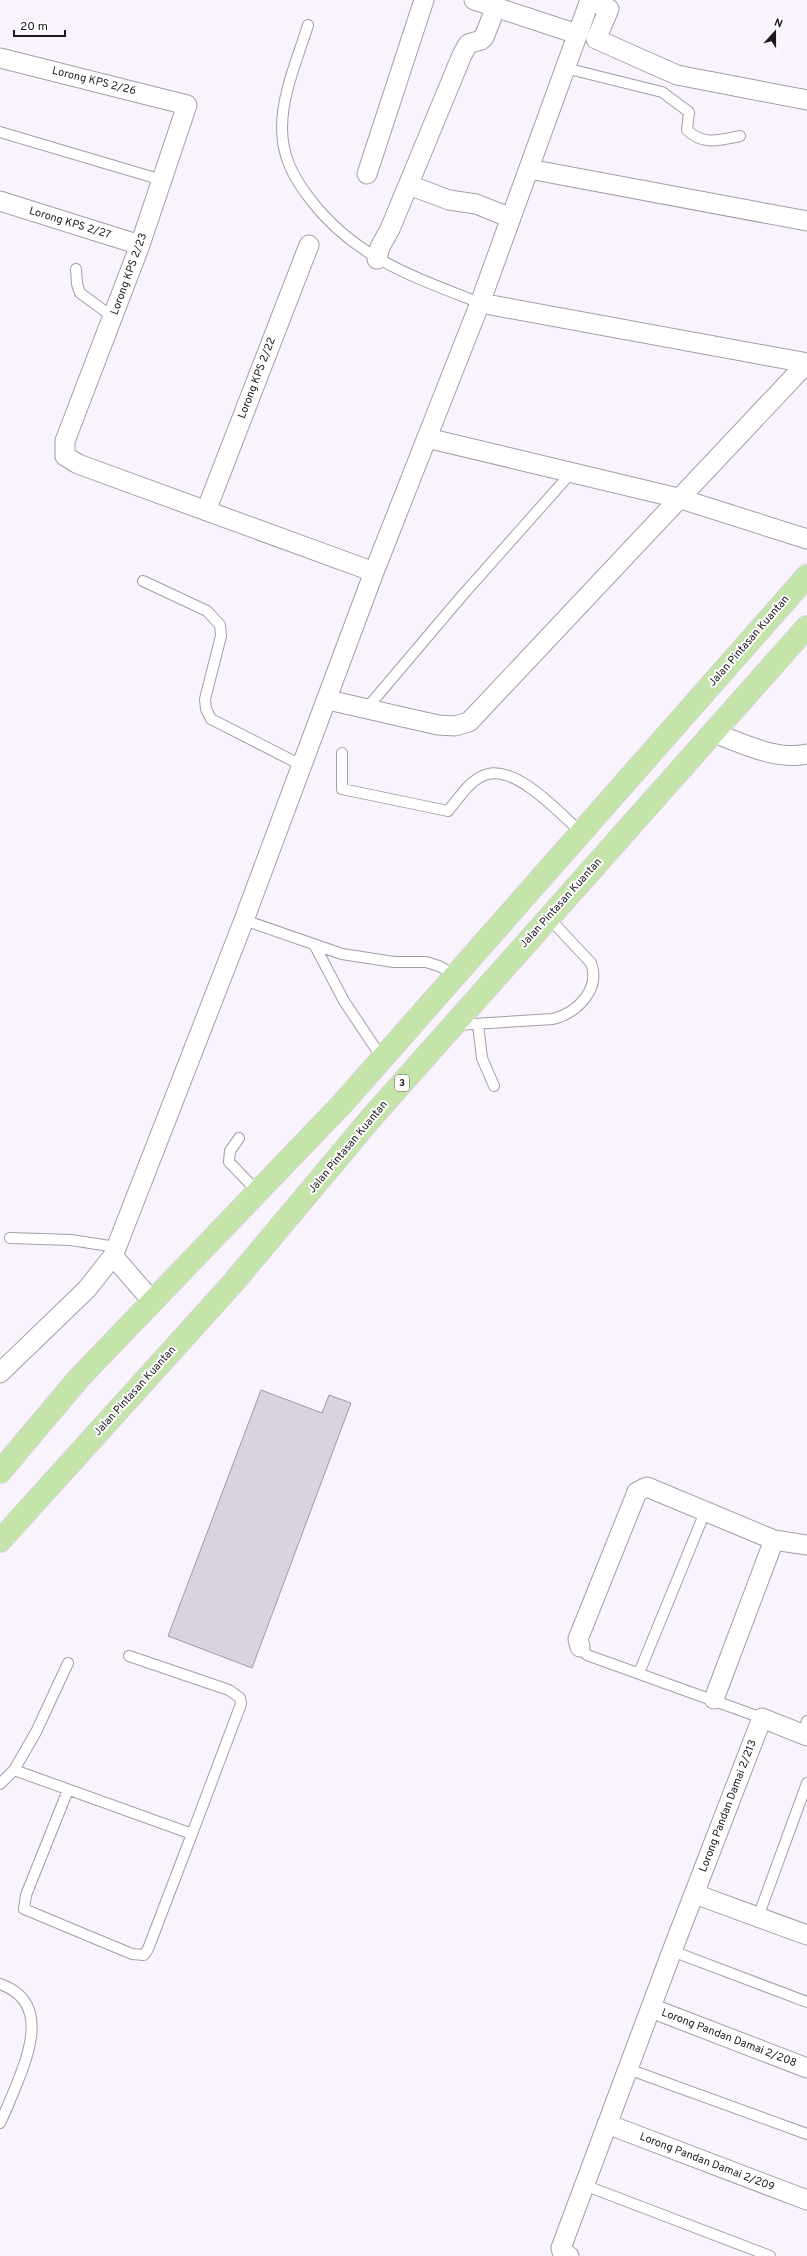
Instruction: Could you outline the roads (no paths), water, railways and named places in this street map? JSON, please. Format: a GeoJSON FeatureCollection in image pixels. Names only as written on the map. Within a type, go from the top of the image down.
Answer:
{"type":"FeatureCollection","features":[{"type":"Feature","properties":{"kind":"highway","name":"Jalan Pintasan Kuantan"},"geometry":{"type":"LineString","coordinates":[[0,1472],[79,1378],[258,1192],[382,1058],[807,576]]}},
{"type":"Feature","properties":{"kind":"highway","name":"Jalan Pintasan Kuantan"},"geometry":{"type":"LineString","coordinates":[[0,1541],[233,1284],[372,1117],[807,627]]}},
{"type":"Feature","properties":{"kind":"street"},"geometry":{"type":"LineString","coordinates":[[367,174],[424,0]]}},
{"type":"Feature","properties":{"kind":"street"},"geometry":{"type":"LineString","coordinates":[[475,0],[577,34]]}},
{"type":"Feature","properties":{"kind":"street"},"geometry":{"type":"LineString","coordinates":[[0,1373],[87,1289],[114,1251],[244,920],[328,700],[374,572],[480,303],[590,0],[609,9],[596,39],[677,75],[807,100]]}},
{"type":"Feature","properties":{"kind":"street"},"geometry":{"type":"LineString","coordinates":[[377,259],[380,247],[390,229],[409,185],[462,55],[468,44],[481,40],[484,37],[496,7]]}},
{"type":"Feature","properties":{"kind":"street","name":"Lorong KPS 2/26"},"geometry":{"type":"LineString","coordinates":[[0,58],[187,105]]}},
{"type":"Feature","properties":{"kind":"street","name":"Lorong KPS 2/23"},"geometry":{"type":"LineString","coordinates":[[187,105],[140,245],[65,440],[65,456],[78,464],[206,511]]}},
{"type":"Feature","properties":{"kind":"street"},"geometry":{"type":"LineString","coordinates":[[529,169],[807,221]]}},
{"type":"Feature","properties":{"kind":"street"},"geometry":{"type":"LineString","coordinates":[[409,185],[449,200],[476,204],[511,218]]}},
{"type":"Feature","properties":{"kind":"street","name":"Lorong KPS 2/27"},"geometry":{"type":"LineString","coordinates":[[0,201],[140,245]]}},
{"type":"Feature","properties":{"kind":"street","name":"Lorong KPS 2/22"},"geometry":{"type":"LineString","coordinates":[[206,511],[309,245]]}},
{"type":"Feature","properties":{"kind":"street"},"geometry":{"type":"LineString","coordinates":[[480,303],[807,363]]}},
{"type":"Feature","properties":{"kind":"street"},"geometry":{"type":"LineString","coordinates":[[328,700],[438,725],[455,726],[469,722],[678,498],[807,363]]}},
{"type":"Feature","properties":{"kind":"street"},"geometry":{"type":"LineString","coordinates":[[427,438],[678,498],[807,538]]}},
{"type":"Feature","properties":{"kind":"street"},"geometry":{"type":"LineString","coordinates":[[206,511],[374,572]]}},
{"type":"Feature","properties":{"kind":"street"},"geometry":{"type":"LineString","coordinates":[[714,733],[762,751],[799,756],[807,754]]}},
{"type":"Feature","properties":{"kind":"street"},"geometry":{"type":"LineString","coordinates":[[114,1251],[152,1301]]}},
{"type":"Feature","properties":{"kind":"street"},"geometry":{"type":"LineString","coordinates":[[580,1647],[578,1639],[637,1492],[647,1488],[774,1540],[807,1544]]}},
{"type":"Feature","properties":{"kind":"street"},"geometry":{"type":"LineString","coordinates":[[714,1699],[774,1540]]}},
{"type":"Feature","properties":{"kind":"street"},"geometry":{"type":"LineString","coordinates":[[762,1718],[805,1730]]}},
{"type":"Feature","properties":{"kind":"street","name":"Lorong Pandan Damai 2/213"},"geometry":{"type":"LineString","coordinates":[[565,2254],[561,2248],[584,2185],[762,1718]]}},
{"type":"Feature","properties":{"kind":"street"},"geometry":{"type":"LineString","coordinates":[[695,1894],[807,1935]]}},
{"type":"Feature","properties":{"kind":"street","name":"Lorong Pandan Damai 2/208"},"geometry":{"type":"LineString","coordinates":[[651,2008],[807,2068]]}},
{"type":"Feature","properties":{"kind":"street","name":"Lorong Pandan Damai 2/209"},"geometry":{"type":"LineString","coordinates":[[607,2124],[807,2200]]}},
{"type":"Feature","properties":{"kind":"lane"},"geometry":{"type":"LineString","coordinates":[[308,25],[286,96],[282,126],[282,144],[289,169],[322,215],[346,238],[377,259],[404,273],[480,303]]}},
{"type":"Feature","properties":{"kind":"lane"},"geometry":{"type":"LineString","coordinates":[[566,68],[662,92],[689,112],[687,130],[696,138],[717,141],[740,136]]}},
{"type":"Feature","properties":{"kind":"lane"},"geometry":{"type":"LineString","coordinates":[[0,132],[162,180]]}},
{"type":"Feature","properties":{"kind":"lane"},"geometry":{"type":"LineString","coordinates":[[76,269],[77,284],[80,293],[113,317]]}},
{"type":"Feature","properties":{"kind":"lane"},"geometry":{"type":"LineString","coordinates":[[367,708],[461,597],[572,473]]}},
{"type":"Feature","properties":{"kind":"lane"},"geometry":{"type":"LineString","coordinates":[[143,581],[207,611],[220,625],[222,636],[205,699],[206,709],[211,719],[303,766]]}},
{"type":"Feature","properties":{"kind":"lane"},"geometry":{"type":"LineString","coordinates":[[342,754],[342,789],[448,811],[473,782],[487,774],[497,773],[510,776],[525,783],[581,832]]}},
{"type":"Feature","properties":{"kind":"lane"},"geometry":{"type":"LineString","coordinates":[[453,1025],[558,1018],[574,1010],[586,997],[592,985],[594,973],[591,963],[548,917]]}},
{"type":"Feature","properties":{"kind":"lane"},"geometry":{"type":"LineString","coordinates":[[244,920],[314,946],[342,954],[367,958],[426,962],[439,966],[456,975]]}},
{"type":"Feature","properties":{"kind":"lane"},"geometry":{"type":"LineString","coordinates":[[314,946],[344,1000],[382,1058]]}},
{"type":"Feature","properties":{"kind":"lane"},"geometry":{"type":"LineString","coordinates":[[478,1024],[482,1058],[494,1086]]}},
{"type":"Feature","properties":{"kind":"lane"},"geometry":{"type":"LineString","coordinates":[[239,1138],[230,1152],[229,1162],[258,1192]]}},
{"type":"Feature","properties":{"kind":"lane"},"geometry":{"type":"LineString","coordinates":[[10,1238],[71,1240],[114,1251]]}},
{"type":"Feature","properties":{"kind":"lane"},"geometry":{"type":"LineString","coordinates":[[639,1673],[705,1512]]}},
{"type":"Feature","properties":{"kind":"lane"},"geometry":{"type":"LineString","coordinates":[[580,1647],[587,1654],[714,1699],[762,1718]]}},
{"type":"Feature","properties":{"kind":"lane"},"geometry":{"type":"LineString","coordinates":[[68,1790],[26,1895],[24,1909],[132,1954],[144,1955],[148,1949],[241,1704],[240,1698],[229,1690],[129,1656]]}},
{"type":"Feature","properties":{"kind":"lane"},"geometry":{"type":"LineString","coordinates":[[0,1784],[14,1770],[36,1732],[68,1662]]}},
{"type":"Feature","properties":{"kind":"lane"},"geometry":{"type":"LineString","coordinates":[[14,1770],[192,1834]]}},
{"type":"Feature","properties":{"kind":"lane"},"geometry":{"type":"LineString","coordinates":[[758,1917],[807,1783]]}},
{"type":"Feature","properties":{"kind":"lane"},"geometry":{"type":"LineString","coordinates":[[672,1951],[807,2002]]}},
{"type":"Feature","properties":{"kind":"lane"},"geometry":{"type":"LineString","coordinates":[[0,1984],[21,1994],[28,2005],[32,2024],[31,2043],[25,2064],[0,2123]]}},
{"type":"Feature","properties":{"kind":"lane"},"geometry":{"type":"LineString","coordinates":[[628,2069],[807,2134]]}},
{"type":"Feature","properties":{"kind":"lane"},"geometry":{"type":"LineString","coordinates":[[584,2185],[770,2256]]}}]}
